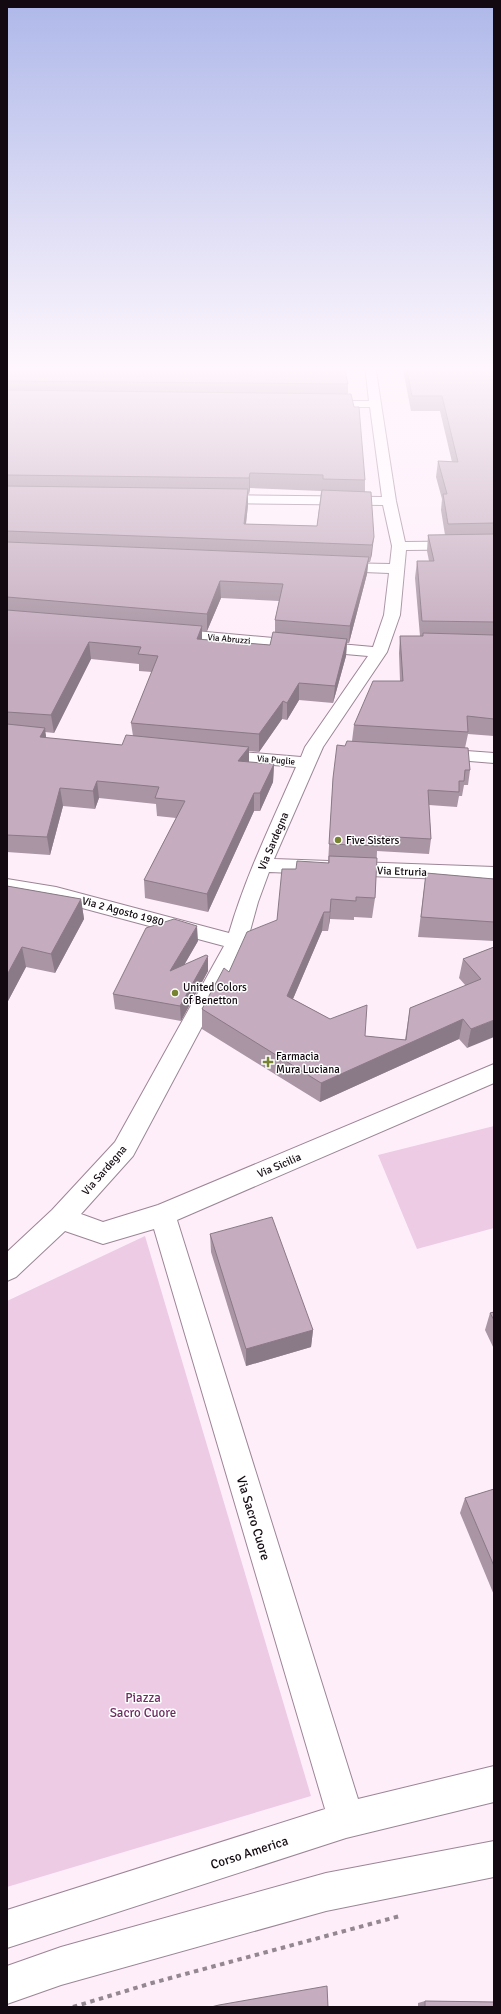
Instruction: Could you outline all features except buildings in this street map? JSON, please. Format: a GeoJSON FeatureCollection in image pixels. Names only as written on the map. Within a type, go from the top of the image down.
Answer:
{"type":"FeatureCollection","features":[{"type":"Feature","properties":{"kind":"street","name":"Via Sardegna"},"geometry":{"type":"LineString","coordinates":[[7,1269],[61,1218],[124,1149],[237,942],[248,902],[262,865],[311,755],[386,646],[392,615],[399,546],[389,501],[383,459]]}},
{"type":"Feature","properties":{"kind":"street"},"geometry":{"type":"LineString","coordinates":[[206,499],[389,501]]}},
{"type":"Feature","properties":{"kind":"street"},"geometry":{"type":"LineString","coordinates":[[399,546],[494,546]]}},
{"type":"Feature","properties":{"kind":"street"},"geometry":{"type":"LineString","coordinates":[[328,566],[397,569]]}},
{"type":"Feature","properties":{"kind":"street","name":"Via Abruzzi"},"geometry":{"type":"LineString","coordinates":[[156,633],[386,646]]}},
{"type":"Feature","properties":{"kind":"street","name":"Via Puglie"},"geometry":{"type":"LineString","coordinates":[[206,754],[311,755],[334,748]]}},
{"type":"Feature","properties":{"kind":"street"},"geometry":{"type":"LineString","coordinates":[[426,754],[494,758]]}},
{"type":"Feature","properties":{"kind":"street","name":"Via Etruria"},"geometry":{"type":"LineString","coordinates":[[262,865],[494,874]]}},
{"type":"Feature","properties":{"kind":"street","name":"Via 2 Agosto 1980"},"geometry":{"type":"LineString","coordinates":[[7,886],[56,894],[237,942]]}},
{"type":"Feature","properties":{"kind":"street","name":"Via Sicilia"},"geometry":{"type":"LineString","coordinates":[[61,1218],[103,1233],[163,1215],[494,1073]]}},
{"type":"Feature","properties":{"kind":"street","name":"Via Sacro Cuore"},"geometry":{"type":"LineString","coordinates":[[163,1215],[346,1820]]}},
{"type":"Feature","properties":{"kind":"street","name":"Corso America"},"geometry":{"type":"LineString","coordinates":[[7,1929],[346,1820],[494,1784]]}},
{"type":"Feature","properties":{"kind":"street"},"geometry":{"type":"LineString","coordinates":[[7,1985],[61,1966],[326,1892],[494,1859]]}},
{"type":"Feature","properties":{"kind":"path"},"geometry":{"type":"LineString","coordinates":[[73,2007],[182,1975],[409,1914]]}},
{"type":"Feature","properties":{"kind":"green space"},"geometry":{"type":"Polygon","coordinates":[[[494,1126],[494,1228],[417,1249],[378,1155],[494,1126]]]}},
{"type":"Feature","properties":{"kind":"green space","name":"Piazza Sacro Cuore"},"geometry":{"type":"Polygon","coordinates":[[[145,1236],[311,1796],[7,1887],[7,1301],[145,1236]]]}},
{"type":"Feature","properties":{"kind":"place","name":"Five Sisters"},"geometry":{"type":"Point","coordinates":[338,840]}},
{"type":"Feature","properties":{"kind":"place","name":"United Colors of Benetton"},"geometry":{"type":"Point","coordinates":[175,993]}},
{"type":"Feature","properties":{"kind":"place","name":"Farmacia Mura Luciana"},"geometry":{"type":"Point","coordinates":[268,1062]}}]}
